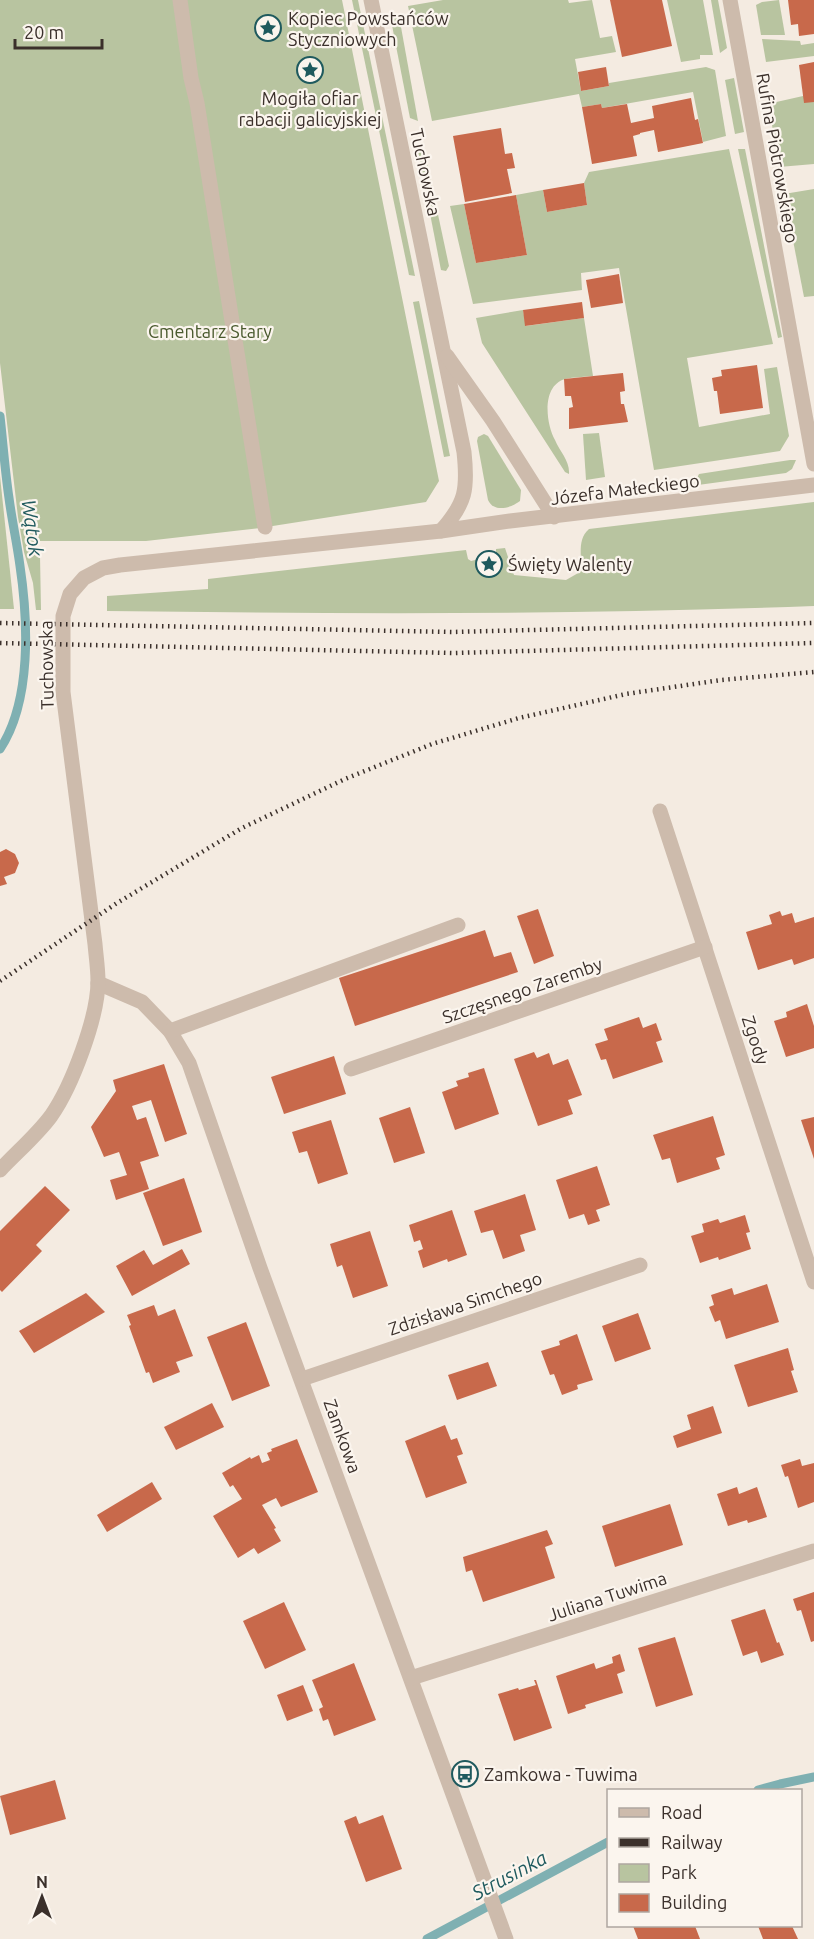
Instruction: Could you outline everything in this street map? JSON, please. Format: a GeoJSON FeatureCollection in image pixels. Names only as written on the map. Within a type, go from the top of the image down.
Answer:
{"type":"FeatureCollection","features":[{"type":"Feature","properties":{"kind":"street"},"geometry":{"type":"LineString","coordinates":[[180,0],[265,527]]}},
{"type":"Feature","properties":{"kind":"street","name":"Tuchowska"},"geometry":{"type":"LineString","coordinates":[[0,1170],[51,1116],[71,1078],[92,1018],[98,983],[63,692],[63,616],[70,594],[84,578],[112,567],[441,531],[455,515],[465,492],[464,452],[370,0]]}},
{"type":"Feature","properties":{"kind":"street","name":"Rufina Piotrowskiego"},"geometry":{"type":"LineString","coordinates":[[730,0],[814,464]]}},
{"type":"Feature","properties":{"kind":"street","name":"Tuchowska"},"geometry":{"type":"LineString","coordinates":[[444,351],[493,420],[554,517]]}},
{"type":"Feature","properties":{"kind":"street","name":"Józefa Małeckiego"},"geometry":{"type":"LineString","coordinates":[[441,531],[814,485]]}},
{"type":"Feature","properties":{"kind":"street","name":"Zgody"},"geometry":{"type":"LineString","coordinates":[[660,811],[814,1282]]}},
{"type":"Feature","properties":{"kind":"street"},"geometry":{"type":"LineString","coordinates":[[171,1031],[458,925]]}},
{"type":"Feature","properties":{"kind":"street","name":"Szczęsnego Zaremby"},"geometry":{"type":"LineString","coordinates":[[351,1069],[705,947]]}},
{"type":"Feature","properties":{"kind":"street","name":"Zamkowa"},"geometry":{"type":"LineString","coordinates":[[98,983],[142,1002],[171,1031],[189,1063],[252,1246],[411,1678],[501,1934]]}},
{"type":"Feature","properties":{"kind":"street","name":"Zdzisława Simchego"},"geometry":{"type":"LineString","coordinates":[[302,1379],[640,1265]]}},
{"type":"Feature","properties":{"kind":"street","name":"Juliana Tuwima"},"geometry":{"type":"LineString","coordinates":[[411,1678],[814,1551]]}},
{"type":"Feature","properties":{"kind":"green space","name":"Cmentarz Stary"},"geometry":{"type":"Polygon","coordinates":[[[0,0],[342,0],[439,481],[426,502],[260,528],[146,541],[37,541],[40,556],[41,610],[36,610],[33,583],[24,552],[18,517],[0,363],[0,0]]]}},
{"type":"Feature","properties":{"kind":"green space"},"geometry":{"type":"Polygon","coordinates":[[[352,0],[358,0],[415,276],[409,275],[352,0]]]}},
{"type":"Feature","properties":{"kind":"green space"},"geometry":{"type":"Polygon","coordinates":[[[443,0],[568,0],[569,3],[592,0],[600,38],[612,36],[616,52],[575,59],[581,91],[609,86],[609,83],[706,67],[715,70],[726,136],[703,142],[693,92],[602,108],[601,104],[582,107],[579,94],[432,121],[408,6],[443,0]]]}},
{"type":"Feature","properties":{"kind":"green space"},"geometry":{"type":"Polygon","coordinates":[[[667,0],[703,0],[713,55],[700,55],[700,59],[681,62],[667,0]]]}},
{"type":"Feature","properties":{"kind":"green space"},"geometry":{"type":"Polygon","coordinates":[[[711,0],[718,0],[727,48],[720,53],[711,0]]]}},
{"type":"Feature","properties":{"kind":"green space"},"geometry":{"type":"Polygon","coordinates":[[[779,0],[785,35],[761,35],[756,5],[779,0]]]}},
{"type":"Feature","properties":{"kind":"green space"},"geometry":{"type":"Polygon","coordinates":[[[392,16],[399,16],[418,121],[410,118],[392,16]]]}},
{"type":"Feature","properties":{"kind":"green space"},"geometry":{"type":"Polygon","coordinates":[[[762,39],[800,41],[801,45],[814,43],[814,56],[766,62],[762,39]]]}},
{"type":"Feature","properties":{"kind":"green space"},"geometry":{"type":"Polygon","coordinates":[[[734,78],[744,132],[735,134],[725,80],[734,78]]]}},
{"type":"Feature","properties":{"kind":"green space"},"geometry":{"type":"Polygon","coordinates":[[[803,96],[814,102],[814,164],[779,167],[771,119],[775,118],[772,103],[803,96]]]}},
{"type":"Feature","properties":{"kind":"green space"},"geometry":{"type":"Polygon","coordinates":[[[423,148],[449,266],[446,271],[441,270],[418,152],[423,148]]]}},
{"type":"Feature","properties":{"kind":"green space"},"geometry":{"type":"Polygon","coordinates":[[[729,149],[773,344],[687,358],[699,427],[770,414],[764,369],[777,367],[789,436],[780,451],[654,470],[619,268],[581,273],[582,290],[473,304],[450,206],[464,204],[476,263],[527,255],[516,195],[543,190],[547,212],[587,205],[584,183],[589,172],[729,149]]]}},
{"type":"Feature","properties":{"kind":"green space"},"geometry":{"type":"Polygon","coordinates":[[[738,149],[745,149],[782,337],[778,338],[738,149]]]}},
{"type":"Feature","properties":{"kind":"green space"},"geometry":{"type":"Polygon","coordinates":[[[814,189],[814,296],[804,297],[784,194],[814,189]]]}},
{"type":"Feature","properties":{"kind":"green space"},"geometry":{"type":"Polygon","coordinates":[[[419,301],[450,456],[444,457],[413,302],[419,301]]]}},
{"type":"Feature","properties":{"kind":"green space"},"geometry":{"type":"Polygon","coordinates":[[[523,310],[526,326],[584,318],[593,376],[565,379],[557,383],[552,389],[548,406],[549,425],[566,461],[569,474],[565,472],[482,343],[476,318],[523,310]]]}},
{"type":"Feature","properties":{"kind":"green space"},"geometry":{"type":"Polygon","coordinates":[[[599,433],[605,477],[586,480],[583,434],[599,433]]]}},
{"type":"Feature","properties":{"kind":"green space"},"geometry":{"type":"Polygon","coordinates":[[[484,434],[488,436],[521,490],[520,501],[512,506],[494,507],[488,500],[477,441],[478,437],[484,434]]]}},
{"type":"Feature","properties":{"kind":"green space"},"geometry":{"type":"Polygon","coordinates":[[[796,460],[792,469],[786,473],[698,485],[699,474],[796,460]]]}},
{"type":"Feature","properties":{"kind":"green space"},"geometry":{"type":"Polygon","coordinates":[[[0,476],[14,609],[0,609],[0,476]]]}},
{"type":"Feature","properties":{"kind":"green space"},"geometry":{"type":"Polygon","coordinates":[[[814,502],[814,606],[460,613],[107,611],[107,596],[208,589],[208,579],[466,550],[468,559],[471,561],[496,555],[496,549],[505,548],[514,575],[566,580],[580,572],[581,544],[589,529],[814,502]]]}},
{"type":"Feature","properties":{"kind":"building"},"geometry":{"type":"Polygon","coordinates":[[[610,0],[662,0],[672,46],[622,57],[610,0]]]}},
{"type":"Feature","properties":{"kind":"building"},"geometry":{"type":"Polygon","coordinates":[[[788,0],[814,0],[814,34],[799,36],[798,24],[791,25],[788,0]]]}},
{"type":"Feature","properties":{"kind":"building"},"geometry":{"type":"Polygon","coordinates":[[[814,62],[814,102],[804,103],[799,65],[814,62]]]}},
{"type":"Feature","properties":{"kind":"building"},"geometry":{"type":"Polygon","coordinates":[[[606,67],[609,86],[581,91],[578,72],[606,67]]]}},
{"type":"Feature","properties":{"kind":"building"},"geometry":{"type":"Polygon","coordinates":[[[691,98],[695,120],[698,119],[703,143],[658,152],[654,130],[633,136],[637,156],[592,164],[582,107],[601,104],[602,108],[627,104],[631,123],[654,118],[652,106],[691,98]]]}},
{"type":"Feature","properties":{"kind":"building"},"geometry":{"type":"Polygon","coordinates":[[[501,128],[505,154],[512,153],[515,168],[507,169],[512,193],[465,202],[453,136],[501,128]]]}},
{"type":"Feature","properties":{"kind":"building"},"geometry":{"type":"Polygon","coordinates":[[[584,183],[587,205],[547,212],[543,190],[584,183]]]}},
{"type":"Feature","properties":{"kind":"building"},"geometry":{"type":"Polygon","coordinates":[[[516,195],[527,255],[476,263],[464,204],[516,195]]]}},
{"type":"Feature","properties":{"kind":"building"},"geometry":{"type":"Polygon","coordinates":[[[619,274],[623,303],[591,308],[586,280],[619,274]]]}},
{"type":"Feature","properties":{"kind":"building"},"geometry":{"type":"Polygon","coordinates":[[[582,302],[584,318],[525,326],[523,310],[582,302]]]}},
{"type":"Feature","properties":{"kind":"building"},"geometry":{"type":"Polygon","coordinates":[[[757,365],[763,408],[720,414],[717,391],[714,391],[712,378],[722,376],[721,370],[757,365]]]}},
{"type":"Feature","properties":{"kind":"building"},"geometry":{"type":"Polygon","coordinates":[[[623,373],[625,391],[620,392],[621,404],[624,404],[628,422],[569,429],[569,408],[573,407],[571,396],[565,396],[564,379],[623,373]]]}},
{"type":"Feature","properties":{"kind":"building"},"geometry":{"type":"Polygon","coordinates":[[[6,849],[15,854],[19,863],[15,873],[4,877],[7,884],[0,886],[0,852],[6,849]]]}},
{"type":"Feature","properties":{"kind":"building"},"geometry":{"type":"Polygon","coordinates":[[[538,909],[554,956],[534,964],[517,916],[538,909]]]}},
{"type":"Feature","properties":{"kind":"building"},"geometry":{"type":"Polygon","coordinates":[[[780,911],[782,916],[792,913],[795,923],[814,917],[814,958],[794,965],[792,959],[758,970],[746,932],[772,924],[769,915],[780,911]]]}},
{"type":"Feature","properties":{"kind":"building"},"geometry":{"type":"Polygon","coordinates":[[[485,930],[494,957],[511,952],[518,972],[355,1026],[339,978],[485,930]]]}},
{"type":"Feature","properties":{"kind":"building"},"geometry":{"type":"Polygon","coordinates":[[[807,1004],[814,1026],[814,1048],[786,1057],[774,1021],[787,1017],[786,1012],[807,1004]]]}},
{"type":"Feature","properties":{"kind":"building"},"geometry":{"type":"Polygon","coordinates":[[[639,1017],[643,1028],[656,1023],[662,1040],[656,1042],[663,1062],[613,1079],[606,1059],[601,1060],[595,1044],[608,1040],[604,1029],[639,1017]]]}},
{"type":"Feature","properties":{"kind":"building"},"geometry":{"type":"Polygon","coordinates":[[[534,1052],[537,1058],[549,1053],[553,1065],[568,1059],[582,1095],[568,1100],[573,1114],[538,1126],[514,1059],[534,1052]]]}},
{"type":"Feature","properties":{"kind":"building"},"geometry":{"type":"Polygon","coordinates":[[[334,1056],[346,1094],[284,1114],[271,1077],[334,1056]]]}},
{"type":"Feature","properties":{"kind":"building"},"geometry":{"type":"Polygon","coordinates":[[[164,1064],[187,1134],[165,1142],[151,1100],[132,1106],[137,1120],[146,1117],[159,1156],[140,1162],[149,1189],[116,1200],[110,1180],[127,1175],[119,1152],[104,1157],[91,1127],[116,1091],[113,1080],[164,1064]]]}},
{"type":"Feature","properties":{"kind":"building"},"geometry":{"type":"Polygon","coordinates":[[[484,1068],[499,1114],[455,1130],[442,1092],[458,1086],[456,1081],[469,1077],[468,1073],[484,1068]]]}},
{"type":"Feature","properties":{"kind":"building"},"geometry":{"type":"Polygon","coordinates":[[[410,1107],[425,1153],[394,1163],[379,1118],[410,1107]]]}},
{"type":"Feature","properties":{"kind":"building"},"geometry":{"type":"Polygon","coordinates":[[[713,1116],[725,1155],[716,1158],[720,1169],[677,1183],[670,1158],[662,1160],[653,1135],[713,1116]]]}},
{"type":"Feature","properties":{"kind":"building"},"geometry":{"type":"Polygon","coordinates":[[[814,1117],[814,1159],[801,1120],[814,1117]]]}},
{"type":"Feature","properties":{"kind":"building"},"geometry":{"type":"Polygon","coordinates":[[[331,1120],[348,1174],[318,1184],[307,1151],[299,1153],[292,1132],[331,1120]]]}},
{"type":"Feature","properties":{"kind":"building"},"geometry":{"type":"Polygon","coordinates":[[[597,1166],[610,1205],[596,1210],[600,1221],[588,1225],[584,1214],[569,1219],[556,1180],[597,1166]]]}},
{"type":"Feature","properties":{"kind":"building"},"geometry":{"type":"Polygon","coordinates":[[[184,1178],[202,1232],[163,1246],[143,1193],[184,1178]]]}},
{"type":"Feature","properties":{"kind":"building"},"geometry":{"type":"Polygon","coordinates":[[[45,1186],[70,1210],[36,1245],[42,1251],[2,1292],[0,1290],[0,1231],[45,1186]]]}},
{"type":"Feature","properties":{"kind":"building"},"geometry":{"type":"Polygon","coordinates":[[[525,1194],[536,1230],[520,1235],[525,1251],[503,1259],[493,1230],[481,1233],[474,1211],[525,1194]]]}},
{"type":"Feature","properties":{"kind":"building"},"geometry":{"type":"Polygon","coordinates":[[[452,1210],[467,1255],[448,1262],[447,1259],[423,1268],[418,1251],[423,1249],[420,1240],[414,1242],[409,1225],[452,1210]]]}},
{"type":"Feature","properties":{"kind":"building"},"geometry":{"type":"Polygon","coordinates":[[[745,1215],[750,1232],[746,1233],[751,1249],[719,1260],[718,1257],[700,1263],[691,1236],[704,1232],[702,1224],[718,1219],[720,1223],[745,1215]]]}},
{"type":"Feature","properties":{"kind":"building"},"geometry":{"type":"Polygon","coordinates":[[[370,1231],[388,1286],[353,1298],[342,1265],[337,1267],[330,1244],[370,1231]]]}},
{"type":"Feature","properties":{"kind":"building"},"geometry":{"type":"Polygon","coordinates":[[[182,1249],[190,1264],[132,1296],[116,1266],[144,1250],[153,1265],[182,1249]]]}},
{"type":"Feature","properties":{"kind":"building"},"geometry":{"type":"Polygon","coordinates":[[[767,1284],[779,1322],[726,1339],[720,1320],[715,1322],[709,1307],[714,1305],[711,1295],[732,1288],[734,1295],[767,1284]]]}},
{"type":"Feature","properties":{"kind":"building"},"geometry":{"type":"Polygon","coordinates":[[[86,1293],[105,1312],[34,1353],[19,1331],[86,1293]]]}},
{"type":"Feature","properties":{"kind":"building"},"geometry":{"type":"Polygon","coordinates":[[[154,1305],[158,1316],[175,1309],[193,1356],[176,1362],[180,1372],[153,1383],[149,1372],[146,1373],[127,1315],[154,1305]]]}},
{"type":"Feature","properties":{"kind":"building"},"geometry":{"type":"Polygon","coordinates":[[[638,1313],[651,1349],[615,1362],[602,1326],[638,1313]]]}},
{"type":"Feature","properties":{"kind":"building"},"geometry":{"type":"Polygon","coordinates":[[[246,1322],[270,1386],[232,1401],[207,1337],[246,1322]]]}},
{"type":"Feature","properties":{"kind":"building"},"geometry":{"type":"Polygon","coordinates":[[[577,1334],[593,1380],[577,1385],[578,1389],[562,1395],[554,1374],[550,1375],[541,1351],[560,1345],[559,1341],[577,1334]]]}},
{"type":"Feature","properties":{"kind":"building"},"geometry":{"type":"Polygon","coordinates":[[[788,1348],[794,1370],[791,1371],[798,1392],[748,1407],[734,1365],[788,1348]]]}},
{"type":"Feature","properties":{"kind":"building"},"geometry":{"type":"Polygon","coordinates":[[[488,1362],[497,1386],[457,1400],[448,1375],[488,1362]]]}},
{"type":"Feature","properties":{"kind":"building"},"geometry":{"type":"Polygon","coordinates":[[[212,1403],[224,1427],[176,1450],[164,1427],[212,1403]]]}},
{"type":"Feature","properties":{"kind":"building"},"geometry":{"type":"Polygon","coordinates":[[[713,1406],[722,1433],[677,1448],[673,1436],[691,1429],[687,1415],[713,1406]]]}},
{"type":"Feature","properties":{"kind":"building"},"geometry":{"type":"Polygon","coordinates":[[[445,1425],[451,1440],[457,1438],[463,1454],[457,1456],[467,1483],[426,1498],[405,1441],[445,1425]]]}},
{"type":"Feature","properties":{"kind":"building"},"geometry":{"type":"Polygon","coordinates":[[[297,1439],[318,1492],[281,1507],[276,1498],[262,1505],[281,1541],[258,1554],[254,1548],[238,1558],[213,1516],[242,1499],[233,1485],[230,1487],[222,1473],[250,1457],[251,1459],[259,1455],[262,1463],[270,1460],[267,1453],[272,1451],[271,1449],[297,1439]]]}},
{"type":"Feature","properties":{"kind":"building"},"geometry":{"type":"Polygon","coordinates":[[[800,1459],[802,1466],[814,1463],[814,1502],[798,1508],[788,1476],[785,1477],[781,1465],[800,1459]]]}},
{"type":"Feature","properties":{"kind":"building"},"geometry":{"type":"Polygon","coordinates":[[[152,1482],[162,1499],[107,1532],[97,1515],[152,1482]]]}},
{"type":"Feature","properties":{"kind":"building"},"geometry":{"type":"Polygon","coordinates":[[[737,1487],[739,1494],[757,1487],[767,1517],[728,1526],[717,1494],[737,1487]]]}},
{"type":"Feature","properties":{"kind":"building"},"geometry":{"type":"Polygon","coordinates":[[[670,1504],[683,1545],[615,1567],[602,1526],[670,1504]]]}},
{"type":"Feature","properties":{"kind":"building"},"geometry":{"type":"Polygon","coordinates":[[[547,1530],[553,1544],[545,1547],[555,1578],[483,1602],[472,1570],[466,1572],[463,1557],[547,1530]]]}},
{"type":"Feature","properties":{"kind":"building"},"geometry":{"type":"Polygon","coordinates":[[[814,1592],[814,1641],[811,1642],[801,1610],[797,1611],[793,1599],[814,1592]]]}},
{"type":"Feature","properties":{"kind":"building"},"geometry":{"type":"Polygon","coordinates":[[[284,1602],[306,1650],[265,1669],[243,1621],[284,1602]]]}},
{"type":"Feature","properties":{"kind":"building"},"geometry":{"type":"Polygon","coordinates":[[[765,1609],[777,1643],[779,1642],[784,1655],[761,1663],[757,1651],[743,1656],[731,1620],[765,1609]]]}},
{"type":"Feature","properties":{"kind":"building"},"geometry":{"type":"Polygon","coordinates":[[[675,1637],[693,1695],[656,1707],[638,1648],[675,1637]]]}},
{"type":"Feature","properties":{"kind":"building"},"geometry":{"type":"Polygon","coordinates":[[[620,1654],[625,1671],[617,1674],[623,1693],[585,1705],[586,1708],[568,1714],[556,1676],[594,1663],[596,1669],[613,1663],[612,1657],[620,1654]]]}},
{"type":"Feature","properties":{"kind":"building"},"geometry":{"type":"Polygon","coordinates":[[[354,1663],[376,1720],[334,1736],[328,1719],[323,1721],[319,1709],[323,1707],[312,1680],[354,1663]]]}},
{"type":"Feature","properties":{"kind":"building"},"geometry":{"type":"Polygon","coordinates":[[[534,1680],[536,1680],[552,1728],[514,1741],[498,1694],[536,1685],[534,1680]]]}},
{"type":"Feature","properties":{"kind":"building"},"geometry":{"type":"Polygon","coordinates":[[[303,1685],[313,1711],[287,1721],[277,1695],[303,1685]]]}},
{"type":"Feature","properties":{"kind":"building"},"geometry":{"type":"Polygon","coordinates":[[[55,1780],[66,1819],[10,1835],[0,1796],[55,1780]]]}},
{"type":"Feature","properties":{"kind":"building"},"geometry":{"type":"Polygon","coordinates":[[[383,1815],[402,1869],[366,1882],[344,1821],[356,1816],[359,1824],[383,1815]]]}},
{"type":"Feature","properties":{"kind":"building"},"geometry":{"type":"Polygon","coordinates":[[[633,1927],[695,1927],[700,1939],[638,1939],[633,1927]]]}},
{"type":"Feature","properties":{"kind":"building"},"geometry":{"type":"Polygon","coordinates":[[[758,1927],[792,1927],[798,1939],[763,1939],[758,1927]]]}},
{"type":"Feature","properties":{"kind":"waterway","name":"Wątok"},"geometry":{"type":"LineString","coordinates":[[0,416],[23,587],[26,635],[18,708],[0,749]]}},
{"type":"Feature","properties":{"kind":"waterway","name":"Strusinka"},"geometry":{"type":"LineString","coordinates":[[762,1789],[814,1777]]}},
{"type":"Feature","properties":{"kind":"waterway","name":"Strusinka"},"geometry":{"type":"LineString","coordinates":[[427,1939],[607,1843]]}},
{"type":"Feature","properties":{"kind":"railway"},"geometry":{"type":"LineString","coordinates":[[0,623],[452,632],[814,623]]}},
{"type":"Feature","properties":{"kind":"railway"},"geometry":{"type":"LineString","coordinates":[[0,643],[453,653],[814,643]]}},
{"type":"Feature","properties":{"kind":"railway"},"geometry":{"type":"LineString","coordinates":[[0,981],[117,903],[242,828],[345,779],[432,744],[519,718],[626,694],[721,680],[814,672]]}},
{"type":"Feature","properties":{"kind":"place","name":"Kopiec Powstańców Styczniowych"},"geometry":{"type":"Point","coordinates":[268,28]}},
{"type":"Feature","properties":{"kind":"place","name":"Mogiła ofiar rabacji galicyjskiej"},"geometry":{"type":"Point","coordinates":[310,70]}},
{"type":"Feature","properties":{"kind":"place","name":"Święty Walenty"},"geometry":{"type":"Point","coordinates":[489,564]}},
{"type":"Feature","properties":{"kind":"place","name":"Zamkowa - Tuwima"},"geometry":{"type":"Point","coordinates":[465,1774]}}]}
